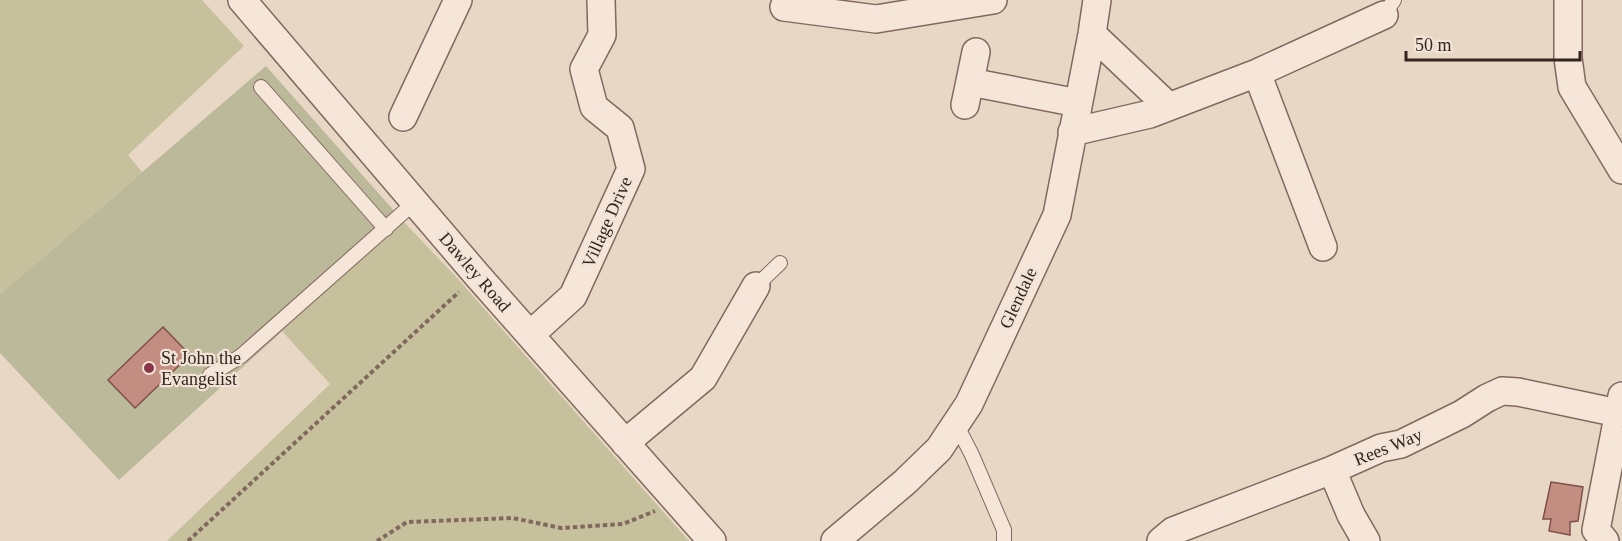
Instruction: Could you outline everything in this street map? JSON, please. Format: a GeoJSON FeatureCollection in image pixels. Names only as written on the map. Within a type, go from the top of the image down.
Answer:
{"type":"FeatureCollection","features":[{"type":"Feature","properties":{"kind":"street","name":"Dawley Road"},"geometry":{"type":"LineString","coordinates":[[242,0],[477,275],[712,541]]}},
{"type":"Feature","properties":{"kind":"street"},"geometry":{"type":"LineString","coordinates":[[404,117],[458,0]]}},
{"type":"Feature","properties":{"kind":"street","name":"Village Drive"},"geometry":{"type":"LineString","coordinates":[[531,334],[573,296],[631,169],[620,128],[594,107],[584,69],[602,35],[600,0]]}},
{"type":"Feature","properties":{"kind":"street"},"geometry":{"type":"LineString","coordinates":[[784,8],[876,19],[993,0]]}},
{"type":"Feature","properties":{"kind":"street"},"geometry":{"type":"LineString","coordinates":[[1568,0],[1568,58],[1572,87],[1622,170]]}},
{"type":"Feature","properties":{"kind":"street"},"geometry":{"type":"LineString","coordinates":[[1072,132],[1150,114],[1257,73],[1389,7]]}},
{"type":"Feature","properties":{"kind":"street"},"geometry":{"type":"LineString","coordinates":[[1089,11],[1168,106]]}},
{"type":"Feature","properties":{"kind":"street","name":"Glendale"},"geometry":{"type":"LineString","coordinates":[[835,541],[905,482],[939,449],[969,404],[1056,215],[1078,103],[1089,11]]}},
{"type":"Feature","properties":{"kind":"street"},"geometry":{"type":"LineString","coordinates":[[976,52],[968,94],[1078,103]]}},
{"type":"Feature","properties":{"kind":"street"},"geometry":{"type":"LineString","coordinates":[[1257,73],[1323,247]]}},
{"type":"Feature","properties":{"kind":"street"},"geometry":{"type":"LineString","coordinates":[[626,443],[703,378],[756,286]]}},
{"type":"Feature","properties":{"kind":"street","name":"Rees Way"},"geometry":{"type":"LineString","coordinates":[[1161,541],[1173,531],[1332,471],[1381,448],[1401,444],[1502,391],[1620,404]]}},
{"type":"Feature","properties":{"kind":"street"},"geometry":{"type":"LineString","coordinates":[[1600,536],[1620,404]]}},
{"type":"Feature","properties":{"kind":"street"},"geometry":{"type":"LineString","coordinates":[[1332,471],[1351,516],[1366,541]]}},
{"type":"Feature","properties":{"kind":"lane"},"geometry":{"type":"LineString","coordinates":[[261,87],[386,229]]}},
{"type":"Feature","properties":{"kind":"lane"},"geometry":{"type":"LineString","coordinates":[[210,375],[242,356],[415,202]]}},
{"type":"Feature","properties":{"kind":"lane"},"geometry":{"type":"LineString","coordinates":[[756,286],[780,263]]}},
{"type":"Feature","properties":{"kind":"lane"},"geometry":{"type":"LineString","coordinates":[[956,424],[1004,530],[1004,541]]}},
{"type":"Feature","properties":{"kind":"path"},"geometry":{"type":"LineString","coordinates":[[188,541],[477,275]]}},
{"type":"Feature","properties":{"kind":"path"},"geometry":{"type":"LineString","coordinates":[[377,541],[407,522],[513,518],[561,528],[623,524],[678,502]]}},
{"type":"Feature","properties":{"kind":"shaded area"},"geometry":{"type":"Polygon","coordinates":[[[0,0],[202,0],[244,46],[128,155],[142,172],[0,294],[0,0]]]}},
{"type":"Feature","properties":{"kind":"shaded area"},"geometry":{"type":"Polygon","coordinates":[[[266,66],[403,221],[119,480],[0,353],[0,294],[266,66]]]}},
{"type":"Feature","properties":{"kind":"shaded area"},"geometry":{"type":"Polygon","coordinates":[[[403,221],[458,279],[689,541],[167,541],[330,384],[282,331],[403,221]]]}},
{"type":"Feature","properties":{"kind":"building","name":"St John the Evangelist"},"geometry":{"type":"Polygon","coordinates":[[[163,327],[190,355],[135,408],[108,380],[163,327]]]}},
{"type":"Feature","properties":{"kind":"building"},"geometry":{"type":"Polygon","coordinates":[[[1551,482],[1583,487],[1578,521],[1570,522],[1570,535],[1549,531],[1551,519],[1543,519],[1551,482]]]}},
{"type":"Feature","properties":{"kind":"place","name":"St John the Evangelist"},"geometry":{"type":"Point","coordinates":[149,368]}}]}
